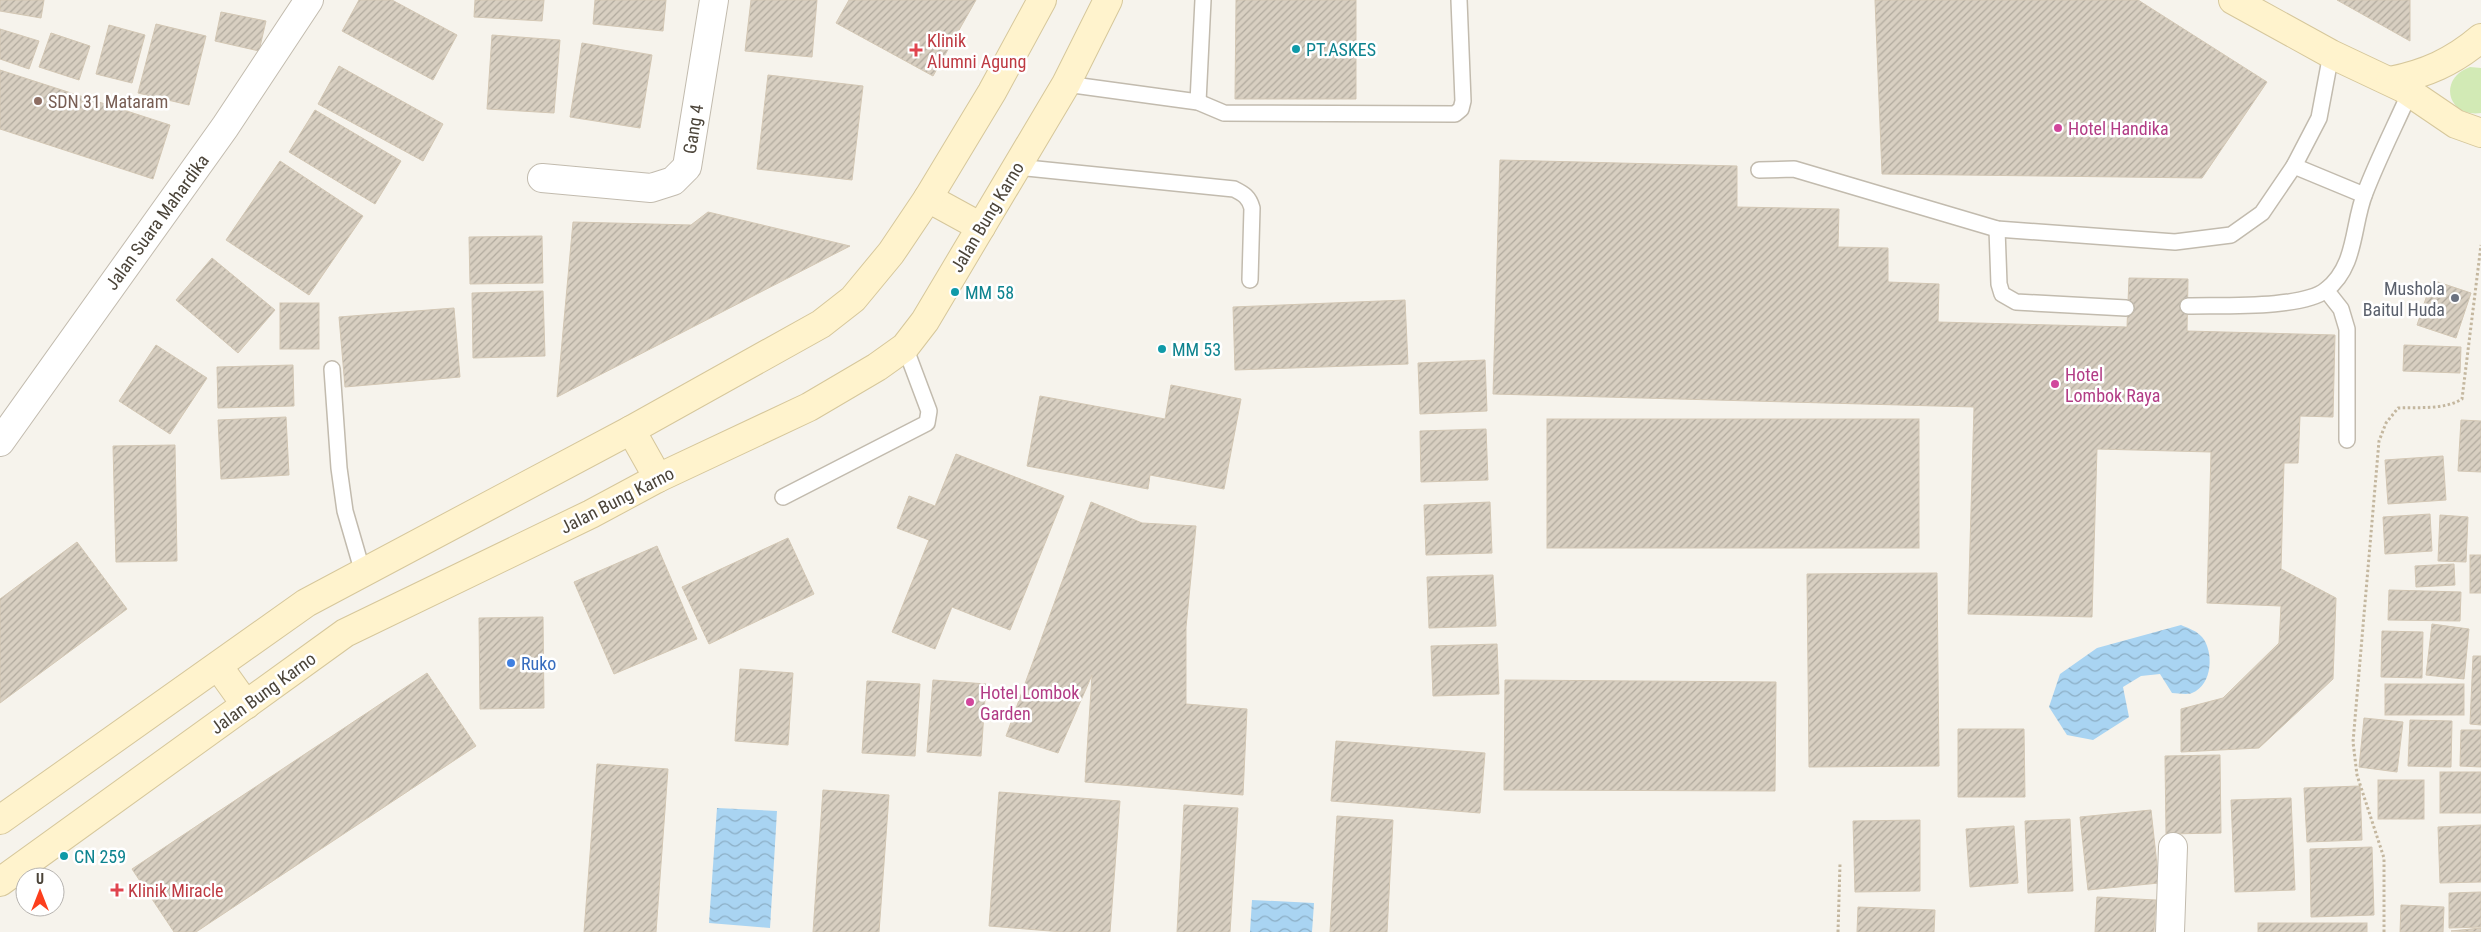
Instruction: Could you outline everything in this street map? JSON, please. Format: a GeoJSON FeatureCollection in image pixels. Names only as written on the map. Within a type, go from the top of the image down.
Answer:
{"type":"FeatureCollection","features":[{"type":"Feature","properties":{"kind":"main road"},"geometry":{"type":"LineString","coordinates":[[0,820],[306,603],[631,430],[821,324],[853,299],[891,253],[928,198],[992,92],[1042,0]]}},
{"type":"Feature","properties":{"kind":"main road","name":"Jalan Bung Karno"},"geometry":{"type":"LineString","coordinates":[[0,882],[345,634],[591,514],[658,478],[809,407],[877,366],[904,346],[925,321],[1066,84],[1108,0]]}},
{"type":"Feature","properties":{"kind":"main road"},"geometry":{"type":"LineString","coordinates":[[2233,0],[2331,54],[2400,86],[2481,142]]}},
{"type":"Feature","properties":{"kind":"main road"},"geometry":{"type":"LineString","coordinates":[[2400,86],[2444,64],[2481,38]]}},
{"type":"Feature","properties":{"kind":"main road"},"geometry":{"type":"LineString","coordinates":[[2456,124],[2481,133]]}},
{"type":"Feature","properties":{"kind":"main road"},"geometry":{"type":"LineString","coordinates":[[928,198],[981,227]]}},
{"type":"Feature","properties":{"kind":"main road"},"geometry":{"type":"LineString","coordinates":[[631,430],[658,478]]}},
{"type":"Feature","properties":{"kind":"main road"},"geometry":{"type":"LineString","coordinates":[[218,666],[246,705]]}},
{"type":"Feature","properties":{"kind":"street","name":"Jalan Suara Mahardika"},"geometry":{"type":"LineString","coordinates":[[0,442],[225,127],[309,0]]}},
{"type":"Feature","properties":{"kind":"street","name":"Gang 4"},"geometry":{"type":"LineString","coordinates":[[542,178],[651,188],[672,181],[687,167],[714,0]]}},
{"type":"Feature","properties":{"kind":"street"},"geometry":{"type":"LineString","coordinates":[[2170,932],[2173,847]]}},
{"type":"Feature","properties":{"kind":"lane"},"geometry":{"type":"LineString","coordinates":[[1198,102],[1203,0]]}},
{"type":"Feature","properties":{"kind":"lane"},"geometry":{"type":"LineString","coordinates":[[1066,84],[1198,102],[1224,114],[1455,114],[1463,101],[1460,0]]}},
{"type":"Feature","properties":{"kind":"lane"},"geometry":{"type":"LineString","coordinates":[[1760,170],[1794,169],[1997,228],[2175,242],[2231,235],[2262,213],[2294,166],[2319,118],[2331,54]]}},
{"type":"Feature","properties":{"kind":"lane"},"geometry":{"type":"LineString","coordinates":[[2188,306],[2294,302],[2326,290],[2339,274],[2350,254],[2364,195],[2400,86]]}},
{"type":"Feature","properties":{"kind":"lane"},"geometry":{"type":"LineString","coordinates":[[2294,166],[2364,195]]}},
{"type":"Feature","properties":{"kind":"lane"},"geometry":{"type":"LineString","coordinates":[[1017,167],[1234,189],[1244,194],[1250,200],[1252,208],[1250,280]]}},
{"type":"Feature","properties":{"kind":"lane"},"geometry":{"type":"LineString","coordinates":[[1997,228],[1999,284],[2002,294],[2016,302],[2126,308]]}},
{"type":"Feature","properties":{"kind":"lane"},"geometry":{"type":"LineString","coordinates":[[2326,290],[2341,309],[2347,329],[2347,440]]}},
{"type":"Feature","properties":{"kind":"lane"},"geometry":{"type":"LineString","coordinates":[[783,497],[927,423],[929,411],[904,346]]}},
{"type":"Feature","properties":{"kind":"lane"},"geometry":{"type":"LineString","coordinates":[[332,369],[339,468],[345,511],[363,573]]}},
{"type":"Feature","properties":{"kind":"path"},"geometry":{"type":"LineString","coordinates":[[2384,932],[2384,858],[2357,774],[2353,742],[2379,441],[2386,423],[2398,408],[2453,405],[2462,399],[2481,245]]}},
{"type":"Feature","properties":{"kind":"path"},"geometry":{"type":"LineString","coordinates":[[1838,932],[1840,864]]}},
{"type":"Feature","properties":{"kind":"green space"},"geometry":{"type":"Polygon","coordinates":[[[2470,67],[2481,68],[2481,113],[2470,113],[2461,110],[2454,104],[2451,96],[2450,88],[2453,80],[2470,67]]]}},
{"type":"Feature","properties":{"kind":"water"},"geometry":{"type":"Polygon","coordinates":[[[2181,625],[2200,635],[2206,643],[2210,659],[2208,675],[2199,689],[2190,694],[2172,693],[2160,674],[2141,676],[2123,687],[2129,717],[2093,740],[2067,735],[2049,707],[2060,674],[2097,648],[2181,625]]]}},
{"type":"Feature","properties":{"kind":"water"},"geometry":{"type":"Polygon","coordinates":[[[717,808],[777,811],[770,928],[709,923],[717,808]]]}},
{"type":"Feature","properties":{"kind":"water"},"geometry":{"type":"Polygon","coordinates":[[[1252,900],[1314,903],[1312,932],[1250,932],[1252,900]]]}},
{"type":"Feature","properties":{"kind":"building"},"geometry":{"type":"Polygon","coordinates":[[[0,0],[44,0],[41,18],[0,11],[0,0]]]}},
{"type":"Feature","properties":{"kind":"building"},"geometry":{"type":"Polygon","coordinates":[[[359,0],[392,0],[457,35],[433,80],[342,31],[359,0]]]}},
{"type":"Feature","properties":{"kind":"building"},"geometry":{"type":"Polygon","coordinates":[[[475,0],[544,0],[542,21],[474,17],[475,0]]]}},
{"type":"Feature","properties":{"kind":"building"},"geometry":{"type":"Polygon","coordinates":[[[595,0],[666,0],[663,31],[593,24],[595,0]]]}},
{"type":"Feature","properties":{"kind":"building"},"geometry":{"type":"Polygon","coordinates":[[[751,0],[817,0],[812,57],[745,51],[751,0]]]}},
{"type":"Feature","properties":{"kind":"building","name":"Klinik Alumni Agung"},"geometry":{"type":"Polygon","coordinates":[[[849,0],[976,0],[933,76],[836,23],[849,0]]]}},
{"type":"Feature","properties":{"kind":"building","name":"PT.ASKES"},"geometry":{"type":"Polygon","coordinates":[[[1236,0],[1356,0],[1356,99],[1235,99],[1236,0]]]}},
{"type":"Feature","properties":{"kind":"building","name":"Hotel Handika"},"geometry":{"type":"Polygon","coordinates":[[[1875,0],[2138,0],[2267,82],[2202,178],[1882,174],[1875,0]]]}},
{"type":"Feature","properties":{"kind":"building"},"geometry":{"type":"Polygon","coordinates":[[[2337,0],[2410,0],[2410,41],[2337,0]]]}},
{"type":"Feature","properties":{"kind":"building"},"geometry":{"type":"Polygon","coordinates":[[[221,12],[266,21],[259,51],[215,41],[221,12]]]}},
{"type":"Feature","properties":{"kind":"building"},"geometry":{"type":"Polygon","coordinates":[[[156,24],[206,36],[189,105],[138,93],[156,24]]]}},
{"type":"Feature","properties":{"kind":"building"},"geometry":{"type":"Polygon","coordinates":[[[109,25],[145,35],[132,83],[96,74],[109,25]]]}},
{"type":"Feature","properties":{"kind":"building"},"geometry":{"type":"Polygon","coordinates":[[[0,29],[39,41],[29,69],[0,59],[0,29]]]}},
{"type":"Feature","properties":{"kind":"building"},"geometry":{"type":"Polygon","coordinates":[[[51,33],[90,46],[79,80],[39,67],[51,33]]]}},
{"type":"Feature","properties":{"kind":"building"},"geometry":{"type":"Polygon","coordinates":[[[492,35],[560,40],[554,113],[487,109],[492,35]]]}},
{"type":"Feature","properties":{"kind":"building"},"geometry":{"type":"Polygon","coordinates":[[[582,43],[652,55],[640,128],[570,117],[582,43]]]}},
{"type":"Feature","properties":{"kind":"building"},"geometry":{"type":"Polygon","coordinates":[[[339,66],[443,124],[423,161],[318,104],[339,66]]]}},
{"type":"Feature","properties":{"kind":"building","name":"SDN 31 Mataram"},"geometry":{"type":"Polygon","coordinates":[[[0,70],[170,125],[153,179],[0,129],[0,70]]]}},
{"type":"Feature","properties":{"kind":"building"},"geometry":{"type":"Polygon","coordinates":[[[768,75],[863,86],[852,180],[757,169],[768,75]]]}},
{"type":"Feature","properties":{"kind":"building"},"geometry":{"type":"Polygon","coordinates":[[[315,110],[401,161],[375,204],[289,152],[315,110]]]}},
{"type":"Feature","properties":{"kind":"building"},"geometry":{"type":"Polygon","coordinates":[[[1500,160],[1737,166],[1737,207],[1839,209],[1838,247],[1888,248],[1888,282],[1939,284],[1938,322],[2127,327],[2129,278],[2188,279],[2187,331],[2335,335],[2333,417],[2300,416],[2298,463],[2284,463],[2281,569],[2336,598],[2333,679],[2259,748],[2181,752],[2181,709],[2223,698],[2279,643],[2281,606],[2207,603],[2211,452],[2097,449],[2092,617],[1968,614],[1974,407],[1493,394],[1500,160]]]}},
{"type":"Feature","properties":{"kind":"building"},"geometry":{"type":"Polygon","coordinates":[[[280,161],[363,216],[309,295],[226,240],[280,161]]]}},
{"type":"Feature","properties":{"kind":"building"},"geometry":{"type":"Polygon","coordinates":[[[708,212],[850,246],[557,397],[573,222],[691,225],[708,212]]]}},
{"type":"Feature","properties":{"kind":"building"},"geometry":{"type":"Polygon","coordinates":[[[542,236],[543,283],[470,284],[469,237],[542,236]]]}},
{"type":"Feature","properties":{"kind":"building"},"geometry":{"type":"Polygon","coordinates":[[[212,258],[275,310],[238,353],[176,300],[212,258]]]}},
{"type":"Feature","properties":{"kind":"building"},"geometry":{"type":"Polygon","coordinates":[[[2432,280],[2471,293],[2456,338],[2417,325],[2432,280]]]}},
{"type":"Feature","properties":{"kind":"building"},"geometry":{"type":"Polygon","coordinates":[[[543,291],[545,356],[473,358],[472,293],[543,291]]]}},
{"type":"Feature","properties":{"kind":"building"},"geometry":{"type":"Polygon","coordinates":[[[1405,300],[1408,364],[1235,370],[1233,307],[1405,300]]]}},
{"type":"Feature","properties":{"kind":"building"},"geometry":{"type":"Polygon","coordinates":[[[280,303],[319,303],[319,349],[280,349],[280,303]]]}},
{"type":"Feature","properties":{"kind":"building"},"geometry":{"type":"Polygon","coordinates":[[[454,308],[460,377],[345,387],[339,317],[454,308]]]}},
{"type":"Feature","properties":{"kind":"building"},"geometry":{"type":"Polygon","coordinates":[[[156,345],[207,378],[170,434],[119,401],[156,345]]]}},
{"type":"Feature","properties":{"kind":"building"},"geometry":{"type":"Polygon","coordinates":[[[2404,345],[2461,347],[2460,373],[2403,371],[2404,345]]]}},
{"type":"Feature","properties":{"kind":"building"},"geometry":{"type":"Polygon","coordinates":[[[1485,360],[1487,411],[1420,414],[1418,363],[1485,360]]]}},
{"type":"Feature","properties":{"kind":"building"},"geometry":{"type":"Polygon","coordinates":[[[293,365],[294,406],[218,408],[217,367],[293,365]]]}},
{"type":"Feature","properties":{"kind":"building"},"geometry":{"type":"Polygon","coordinates":[[[1171,385],[1241,399],[1224,489],[1150,475],[1148,489],[1027,466],[1040,396],[1165,419],[1171,385]]]}},
{"type":"Feature","properties":{"kind":"building"},"geometry":{"type":"Polygon","coordinates":[[[286,417],[289,475],[221,479],[218,420],[286,417]]]}},
{"type":"Feature","properties":{"kind":"building"},"geometry":{"type":"Polygon","coordinates":[[[1547,419],[1919,419],[1919,548],[1547,548],[1547,419]]]}},
{"type":"Feature","properties":{"kind":"building"},"geometry":{"type":"Polygon","coordinates":[[[2461,420],[2481,421],[2481,472],[2458,471],[2461,420]]]}},
{"type":"Feature","properties":{"kind":"building"},"geometry":{"type":"Polygon","coordinates":[[[1486,429],[1488,480],[1421,482],[1420,431],[1486,429]]]}},
{"type":"Feature","properties":{"kind":"building"},"geometry":{"type":"Polygon","coordinates":[[[175,445],[177,561],[116,562],[113,446],[175,445]]]}},
{"type":"Feature","properties":{"kind":"building"},"geometry":{"type":"Polygon","coordinates":[[[956,454],[1064,496],[1010,630],[952,607],[935,649],[892,632],[929,540],[897,528],[909,496],[935,506],[956,454]]]}},
{"type":"Feature","properties":{"kind":"building"},"geometry":{"type":"Polygon","coordinates":[[[2443,456],[2446,500],[2388,504],[2385,460],[2443,456]]]}},
{"type":"Feature","properties":{"kind":"building"},"geometry":{"type":"Polygon","coordinates":[[[1091,502],[1142,523],[1196,526],[1186,627],[1186,704],[1247,709],[1243,795],[1085,782],[1092,675],[1058,753],[1006,736],[1091,502]]]}},
{"type":"Feature","properties":{"kind":"building"},"geometry":{"type":"Polygon","coordinates":[[[1490,502],[1492,553],[1426,555],[1424,505],[1490,502]]]}},
{"type":"Feature","properties":{"kind":"building"},"geometry":{"type":"Polygon","coordinates":[[[2430,514],[2432,551],[2385,554],[2383,517],[2430,514]]]}},
{"type":"Feature","properties":{"kind":"building"},"geometry":{"type":"Polygon","coordinates":[[[2440,515],[2468,517],[2466,562],[2438,561],[2440,515]]]}},
{"type":"Feature","properties":{"kind":"building"},"geometry":{"type":"Polygon","coordinates":[[[788,538],[814,594],[709,644],[682,587],[788,538]]]}},
{"type":"Feature","properties":{"kind":"building"},"geometry":{"type":"Polygon","coordinates":[[[77,542],[127,609],[0,703],[0,599],[77,542]]]}},
{"type":"Feature","properties":{"kind":"building"},"geometry":{"type":"Polygon","coordinates":[[[657,546],[697,639],[614,674],[574,582],[657,546]]]}},
{"type":"Feature","properties":{"kind":"building"},"geometry":{"type":"Polygon","coordinates":[[[2470,555],[2481,555],[2481,593],[2470,593],[2470,555]]]}},
{"type":"Feature","properties":{"kind":"building"},"geometry":{"type":"Polygon","coordinates":[[[2454,564],[2455,585],[2416,587],[2415,566],[2454,564]]]}},
{"type":"Feature","properties":{"kind":"building"},"geometry":{"type":"Polygon","coordinates":[[[1937,573],[1939,766],[1809,767],[1807,574],[1937,573]]]}},
{"type":"Feature","properties":{"kind":"building"},"geometry":{"type":"Polygon","coordinates":[[[1493,575],[1496,626],[1429,628],[1427,577],[1493,575]]]}},
{"type":"Feature","properties":{"kind":"building"},"geometry":{"type":"Polygon","coordinates":[[[2389,590],[2461,592],[2460,621],[2388,620],[2389,590]]]}},
{"type":"Feature","properties":{"kind":"building","name":"Ruko"},"geometry":{"type":"Polygon","coordinates":[[[543,617],[544,708],[480,709],[479,618],[543,617]]]}},
{"type":"Feature","properties":{"kind":"building"},"geometry":{"type":"Polygon","coordinates":[[[2432,624],[2469,629],[2464,679],[2426,675],[2432,624]]]}},
{"type":"Feature","properties":{"kind":"building"},"geometry":{"type":"Polygon","coordinates":[[[2382,631],[2423,632],[2422,678],[2381,677],[2382,631]]]}},
{"type":"Feature","properties":{"kind":"building"},"geometry":{"type":"Polygon","coordinates":[[[1497,644],[1499,694],[1433,696],[1431,646],[1497,644]]]}},
{"type":"Feature","properties":{"kind":"building"},"geometry":{"type":"Polygon","coordinates":[[[2473,656],[2481,656],[2481,725],[2470,724],[2473,656]]]}},
{"type":"Feature","properties":{"kind":"building"},"geometry":{"type":"Polygon","coordinates":[[[740,669],[793,673],[788,745],[735,741],[740,669]]]}},
{"type":"Feature","properties":{"kind":"building"},"geometry":{"type":"Polygon","coordinates":[[[427,673],[476,746],[196,932],[174,932],[132,869],[427,673]]]}},
{"type":"Feature","properties":{"kind":"building"},"geometry":{"type":"Polygon","coordinates":[[[933,680],[986,684],[981,756],[927,752],[933,680]]]}},
{"type":"Feature","properties":{"kind":"building"},"geometry":{"type":"Polygon","coordinates":[[[1505,680],[1776,682],[1775,791],[1504,790],[1505,680]]]}},
{"type":"Feature","properties":{"kind":"building"},"geometry":{"type":"Polygon","coordinates":[[[867,681],[920,684],[915,756],[862,753],[867,681]]]}},
{"type":"Feature","properties":{"kind":"building"},"geometry":{"type":"Polygon","coordinates":[[[2385,684],[2464,684],[2464,715],[2385,715],[2385,684]]]}},
{"type":"Feature","properties":{"kind":"building"},"geometry":{"type":"Polygon","coordinates":[[[2364,718],[2403,722],[2397,772],[2359,767],[2364,718]]]}},
{"type":"Feature","properties":{"kind":"building"},"geometry":{"type":"Polygon","coordinates":[[[2410,720],[2452,721],[2451,767],[2408,766],[2410,720]]]}},
{"type":"Feature","properties":{"kind":"building"},"geometry":{"type":"Polygon","coordinates":[[[1958,729],[2024,729],[2025,797],[1958,797],[1958,729]]]}},
{"type":"Feature","properties":{"kind":"building"},"geometry":{"type":"Polygon","coordinates":[[[2461,730],[2481,730],[2481,767],[2460,766],[2461,730]]]}},
{"type":"Feature","properties":{"kind":"building"},"geometry":{"type":"Polygon","coordinates":[[[1336,741],[1485,753],[1480,813],[1331,801],[1336,741]]]}},
{"type":"Feature","properties":{"kind":"building"},"geometry":{"type":"Polygon","coordinates":[[[2220,755],[2221,833],[2166,834],[2165,756],[2220,755]]]}},
{"type":"Feature","properties":{"kind":"building"},"geometry":{"type":"Polygon","coordinates":[[[597,764],[668,769],[656,932],[584,932],[597,764]]]}},
{"type":"Feature","properties":{"kind":"building"},"geometry":{"type":"Polygon","coordinates":[[[2440,772],[2481,772],[2481,813],[2440,813],[2440,772]]]}},
{"type":"Feature","properties":{"kind":"building"},"geometry":{"type":"Polygon","coordinates":[[[2378,780],[2424,780],[2424,819],[2378,819],[2378,780]]]}},
{"type":"Feature","properties":{"kind":"building"},"geometry":{"type":"Polygon","coordinates":[[[2360,786],[2362,840],[2307,842],[2304,788],[2360,786]]]}},
{"type":"Feature","properties":{"kind":"building"},"geometry":{"type":"Polygon","coordinates":[[[823,790],[889,795],[879,932],[813,932],[823,790]]]}},
{"type":"Feature","properties":{"kind":"building"},"geometry":{"type":"Polygon","coordinates":[[[999,792],[1120,801],[1110,932],[1062,932],[989,926],[999,792]]]}},
{"type":"Feature","properties":{"kind":"building"},"geometry":{"type":"Polygon","coordinates":[[[2291,798],[2295,890],[2235,892],[2231,800],[2291,798]]]}},
{"type":"Feature","properties":{"kind":"building"},"geometry":{"type":"Polygon","coordinates":[[[1184,805],[1238,808],[1230,932],[1177,932],[1184,805]]]}},
{"type":"Feature","properties":{"kind":"building"},"geometry":{"type":"Polygon","coordinates":[[[2151,810],[2159,883],[2088,890],[2080,817],[2151,810]]]}},
{"type":"Feature","properties":{"kind":"building"},"geometry":{"type":"Polygon","coordinates":[[[1337,816],[1393,820],[1387,932],[1330,932],[1337,816]]]}},
{"type":"Feature","properties":{"kind":"building"},"geometry":{"type":"Polygon","coordinates":[[[2070,819],[2073,891],[2028,893],[2025,821],[2070,819]]]}},
{"type":"Feature","properties":{"kind":"building"},"geometry":{"type":"Polygon","coordinates":[[[1920,820],[1920,891],[1855,892],[1853,821],[1920,820]]]}},
{"type":"Feature","properties":{"kind":"building"},"geometry":{"type":"Polygon","coordinates":[[[2481,825],[2481,882],[2440,883],[2438,827],[2481,825]]]}},
{"type":"Feature","properties":{"kind":"building"},"geometry":{"type":"Polygon","coordinates":[[[2014,826],[2018,883],[1970,887],[1966,829],[2014,826]]]}},
{"type":"Feature","properties":{"kind":"building"},"geometry":{"type":"Polygon","coordinates":[[[2372,847],[2374,915],[2311,917],[2310,849],[2372,847]]]}},
{"type":"Feature","properties":{"kind":"building"},"geometry":{"type":"Polygon","coordinates":[[[2481,892],[2481,927],[2449,928],[2449,893],[2481,892]]]}},
{"type":"Feature","properties":{"kind":"building"},"geometry":{"type":"Polygon","coordinates":[[[2097,897],[2156,900],[2154,932],[2095,932],[2097,897]]]}},
{"type":"Feature","properties":{"kind":"building"},"geometry":{"type":"Polygon","coordinates":[[[2401,905],[2444,907],[2443,932],[2400,932],[2401,905]]]}},
{"type":"Feature","properties":{"kind":"building"},"geometry":{"type":"Polygon","coordinates":[[[1858,907],[1935,910],[1934,932],[1857,932],[1858,907]]]}},
{"type":"Feature","properties":{"kind":"building"},"geometry":{"type":"Polygon","coordinates":[[[2258,923],[2367,923],[2367,932],[2258,932],[2258,923]]]}},
{"type":"Feature","properties":{"kind":"building"},"geometry":{"type":"Polygon","coordinates":[[[2481,928],[2481,932],[2451,931],[2481,928]]]}},
{"type":"Feature","properties":{"kind":"place","name":"PT.ASKES"},"geometry":{"type":"Point","coordinates":[1296,49]}},
{"type":"Feature","properties":{"kind":"place","name":"Klinik Alumni Agung"},"geometry":{"type":"Point","coordinates":[916,50]}},
{"type":"Feature","properties":{"kind":"place","name":"SDN 31 Mataram"},"geometry":{"type":"Point","coordinates":[38,101]}},
{"type":"Feature","properties":{"kind":"place","name":"Hotel Handika"},"geometry":{"type":"Point","coordinates":[2058,128]}},
{"type":"Feature","properties":{"kind":"place","name":"MM 58"},"geometry":{"type":"Point","coordinates":[955,292]}},
{"type":"Feature","properties":{"kind":"place","name":"Mushola Baitul Huda"},"geometry":{"type":"Point","coordinates":[2455,298]}},
{"type":"Feature","properties":{"kind":"place","name":"MM 53"},"geometry":{"type":"Point","coordinates":[1162,349]}},
{"type":"Feature","properties":{"kind":"place","name":"Hotel Lombok Raya"},"geometry":{"type":"Point","coordinates":[2055,384]}},
{"type":"Feature","properties":{"kind":"place","name":"Ruko"},"geometry":{"type":"Point","coordinates":[511,663]}},
{"type":"Feature","properties":{"kind":"place","name":"Hotel Lombok Garden"},"geometry":{"type":"Point","coordinates":[970,702]}},
{"type":"Feature","properties":{"kind":"place","name":"CN 259"},"geometry":{"type":"Point","coordinates":[64,856]}},
{"type":"Feature","properties":{"kind":"place","name":"Klinik Miracle"},"geometry":{"type":"Point","coordinates":[117,890]}}]}
